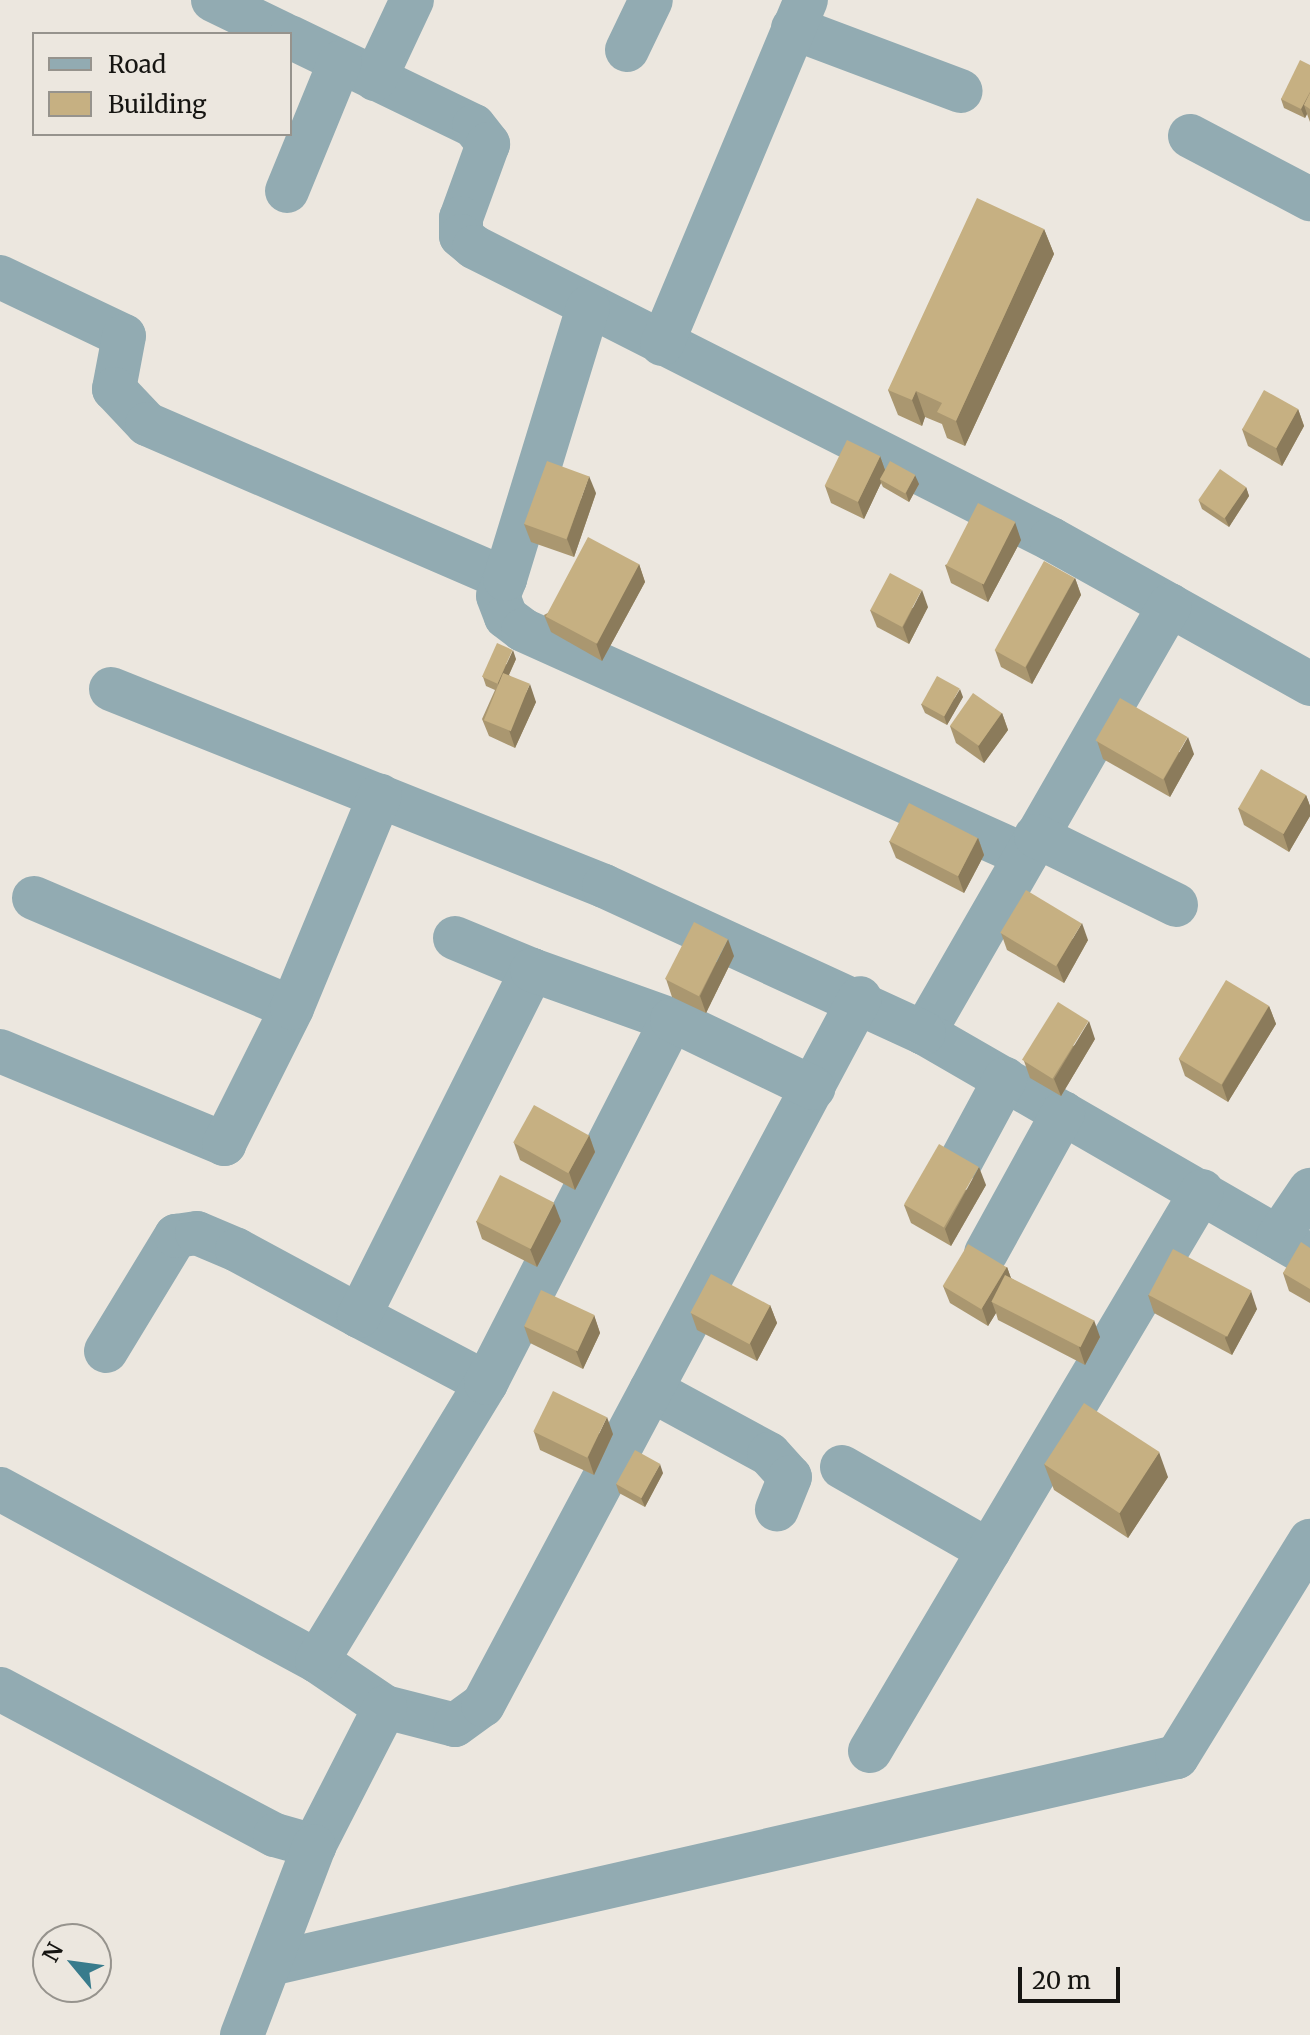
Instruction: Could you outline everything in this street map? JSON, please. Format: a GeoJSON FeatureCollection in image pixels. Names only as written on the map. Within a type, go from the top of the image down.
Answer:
{"type":"FeatureCollection","features":[{"type":"Feature","properties":{"kind":"street"},"geometry":{"type":"LineString","coordinates":[[213,0],[279,32]]}},
{"type":"Feature","properties":{"kind":"street"},"geometry":{"type":"LineString","coordinates":[[287,191],[358,70],[412,0]]}},
{"type":"Feature","properties":{"kind":"street"},"geometry":{"type":"LineString","coordinates":[[627,50],[651,0]]}},
{"type":"Feature","properties":{"kind":"street"},"geometry":{"type":"LineString","coordinates":[[662,344],[800,14],[961,91]]}},
{"type":"Feature","properties":{"kind":"street"},"geometry":{"type":"LineString","coordinates":[[292,38],[474,126],[488,144],[461,236],[588,307],[1170,605],[1310,684]]}},
{"type":"Feature","properties":{"kind":"street"},"geometry":{"type":"LineString","coordinates":[[1190,136],[1310,199]]}},
{"type":"Feature","properties":{"kind":"street"},"geometry":{"type":"LineString","coordinates":[[0,277],[124,336],[114,389],[147,424],[505,579]]}},
{"type":"Feature","properties":{"kind":"street"},"geometry":{"type":"LineString","coordinates":[[588,307],[498,596],[506,617],[523,630],[1176,905]]}},
{"type":"Feature","properties":{"kind":"street"},"geometry":{"type":"LineString","coordinates":[[924,1033],[1170,605]]}},
{"type":"Feature","properties":{"kind":"street"},"geometry":{"type":"LineString","coordinates":[[111,689],[380,796],[860,998],[1294,1246],[1310,1190]]}},
{"type":"Feature","properties":{"kind":"street"},"geometry":{"type":"LineString","coordinates":[[0,1051],[224,1144],[292,1008],[380,796]]}},
{"type":"Feature","properties":{"kind":"street"},"geometry":{"type":"LineString","coordinates":[[34,898],[292,1008]]}},
{"type":"Feature","properties":{"kind":"street"},"geometry":{"type":"LineString","coordinates":[[455,938],[532,970],[672,1020],[813,1088]]}},
{"type":"Feature","properties":{"kind":"street"},"geometry":{"type":"LineString","coordinates":[[359,1316],[532,970]]}},
{"type":"Feature","properties":{"kind":"street"},"geometry":{"type":"LineString","coordinates":[[0,1489],[317,1661],[385,1707],[455,1725],[483,1705],[860,998]]}},
{"type":"Feature","properties":{"kind":"street"},"geometry":{"type":"LineString","coordinates":[[317,1661],[486,1383],[672,1020]]}},
{"type":"Feature","properties":{"kind":"street"},"geometry":{"type":"LineString","coordinates":[[962,1159],[1005,1079]]}},
{"type":"Feature","properties":{"kind":"street"},"geometry":{"type":"LineString","coordinates":[[986,1253],[1063,1113]]}},
{"type":"Feature","properties":{"kind":"street"},"geometry":{"type":"LineString","coordinates":[[870,1751],[1202,1191]]}},
{"type":"Feature","properties":{"kind":"street"},"geometry":{"type":"LineString","coordinates":[[106,1351],[176,1236],[197,1233],[237,1250],[486,1383]]}},
{"type":"Feature","properties":{"kind":"street"},"geometry":{"type":"LineString","coordinates":[[651,1390],[769,1454],[790,1477],[777,1510]]}},
{"type":"Feature","properties":{"kind":"street"},"geometry":{"type":"LineString","coordinates":[[842,1467],[989,1551]]}},
{"type":"Feature","properties":{"kind":"street"},"geometry":{"type":"LineString","coordinates":[[270,1964],[1177,1757],[1310,1541]]}},
{"type":"Feature","properties":{"kind":"street"},"geometry":{"type":"LineString","coordinates":[[0,1689],[275,1835],[314,1846]]}},
{"type":"Feature","properties":{"kind":"street"},"geometry":{"type":"LineString","coordinates":[[242,2035],[314,1846],[385,1707]]}},
{"type":"Feature","properties":{"kind":"building"},"geometry":{"type":"Polygon","coordinates":[[[1300,60],[1310,65],[1310,92],[1301,109],[1281,99],[1300,60]]]}},
{"type":"Feature","properties":{"kind":"building"},"geometry":{"type":"Polygon","coordinates":[[[1310,93],[1310,109],[1304,105],[1310,93]]]}},
{"type":"Feature","properties":{"kind":"building"},"geometry":{"type":"Polygon","coordinates":[[[977,198],[1044,229],[956,421],[937,412],[942,403],[916,391],[912,400],[888,390],[977,198]]]}},
{"type":"Feature","properties":{"kind":"building"},"geometry":{"type":"Polygon","coordinates":[[[1264,390],[1298,409],[1276,448],[1242,429],[1264,390]]]}},
{"type":"Feature","properties":{"kind":"building"},"geometry":{"type":"Polygon","coordinates":[[[847,440],[880,456],[858,502],[825,486],[847,440]]]}},
{"type":"Feature","properties":{"kind":"building"},"geometry":{"type":"Polygon","coordinates":[[[547,461],[589,476],[566,539],[524,524],[547,461]]]}},
{"type":"Feature","properties":{"kind":"building"},"geometry":{"type":"Polygon","coordinates":[[[890,461],[915,475],[905,493],[880,479],[890,461]]]}},
{"type":"Feature","properties":{"kind":"building"},"geometry":{"type":"Polygon","coordinates":[[[1220,469],[1246,487],[1224,518],[1198,500],[1220,469]]]}},
{"type":"Feature","properties":{"kind":"building"},"geometry":{"type":"Polygon","coordinates":[[[978,503],[1015,522],[984,584],[946,565],[978,503]]]}},
{"type":"Feature","properties":{"kind":"building"},"geometry":{"type":"Polygon","coordinates":[[[588,537],[639,564],[597,644],[546,616],[588,537]]]}},
{"type":"Feature","properties":{"kind":"building"},"geometry":{"type":"Polygon","coordinates":[[[1044,561],[1075,578],[1025,667],[995,650],[1044,561]]]}},
{"type":"Feature","properties":{"kind":"building"},"geometry":{"type":"Polygon","coordinates":[[[890,573],[922,590],[902,627],[870,610],[890,573]]]}},
{"type":"Feature","properties":{"kind":"building"},"geometry":{"type":"Polygon","coordinates":[[[497,643],[513,650],[497,684],[482,677],[497,643]]]}},
{"type":"Feature","properties":{"kind":"building"},"geometry":{"type":"Polygon","coordinates":[[[503,673],[530,684],[511,731],[484,720],[503,673]]]}},
{"type":"Feature","properties":{"kind":"building"},"geometry":{"type":"Polygon","coordinates":[[[937,676],[960,689],[944,717],[921,704],[937,676]]]}},
{"type":"Feature","properties":{"kind":"building"},"geometry":{"type":"Polygon","coordinates":[[[973,693],[1002,713],[979,746],[950,726],[973,693]]]}},
{"type":"Feature","properties":{"kind":"building"},"geometry":{"type":"Polygon","coordinates":[[[1120,698],[1188,737],[1163,779],[1096,740],[1120,698]]]}},
{"type":"Feature","properties":{"kind":"building"},"geometry":{"type":"Polygon","coordinates":[[[1261,769],[1306,795],[1284,834],[1238,808],[1261,769]]]}},
{"type":"Feature","properties":{"kind":"building"},"geometry":{"type":"Polygon","coordinates":[[[909,803],[978,838],[958,876],[889,841],[909,803]]]}},
{"type":"Feature","properties":{"kind":"building"},"geometry":{"type":"Polygon","coordinates":[[[1026,890],[1082,923],[1056,966],[1000,933],[1026,890]]]}},
{"type":"Feature","properties":{"kind":"building"},"geometry":{"type":"Polygon","coordinates":[[[694,922],[728,939],[699,996],[665,979],[694,922]]]}},
{"type":"Feature","properties":{"kind":"building"},"geometry":{"type":"Polygon","coordinates":[[[1226,980],[1269,1006],[1221,1085],[1179,1059],[1226,980]]]}},
{"type":"Feature","properties":{"kind":"building"},"geometry":{"type":"Polygon","coordinates":[[[1058,1002],[1089,1021],[1052,1079],[1022,1060],[1058,1002]]]}},
{"type":"Feature","properties":{"kind":"building"},"geometry":{"type":"Polygon","coordinates":[[[534,1105],[589,1136],[568,1173],[513,1143],[534,1105]]]}},
{"type":"Feature","properties":{"kind":"building"},"geometry":{"type":"Polygon","coordinates":[[[939,1144],[979,1167],[944,1228],[904,1205],[939,1144]]]}},
{"type":"Feature","properties":{"kind":"building"},"geometry":{"type":"Polygon","coordinates":[[[500,1175],[554,1203],[531,1249],[476,1221],[500,1175]]]}},
{"type":"Feature","properties":{"kind":"building"},"geometry":{"type":"Polygon","coordinates":[[[1301,1242],[1310,1248],[1310,1289],[1283,1273],[1301,1242]]]}},
{"type":"Feature","properties":{"kind":"building"},"geometry":{"type":"Polygon","coordinates":[[[968,1244],[1007,1267],[981,1309],[943,1286],[968,1244]]]}},
{"type":"Feature","properties":{"kind":"building"},"geometry":{"type":"Polygon","coordinates":[[[1173,1249],[1252,1291],[1227,1337],[1149,1295],[1173,1249]]]}},
{"type":"Feature","properties":{"kind":"building"},"geometry":{"type":"Polygon","coordinates":[[[711,1274],[770,1305],[750,1344],[690,1313],[711,1274]]]}},
{"type":"Feature","properties":{"kind":"building"},"geometry":{"type":"Polygon","coordinates":[[[1005,1275],[1094,1320],[1080,1347],[991,1302],[1005,1275]]]}},
{"type":"Feature","properties":{"kind":"building"},"geometry":{"type":"Polygon","coordinates":[[[541,1290],[594,1315],[578,1351],[524,1326],[541,1290]]]}},
{"type":"Feature","properties":{"kind":"building"},"geometry":{"type":"Polygon","coordinates":[[[553,1391],[607,1417],[587,1458],[533,1431],[553,1391]]]}},
{"type":"Feature","properties":{"kind":"building"},"geometry":{"type":"Polygon","coordinates":[[[1084,1403],[1159,1452],[1120,1513],[1044,1464],[1084,1403]]]}},
{"type":"Feature","properties":{"kind":"building"},"geometry":{"type":"Polygon","coordinates":[[[635,1450],[660,1464],[641,1498],[616,1484],[635,1450]]]}}]}
